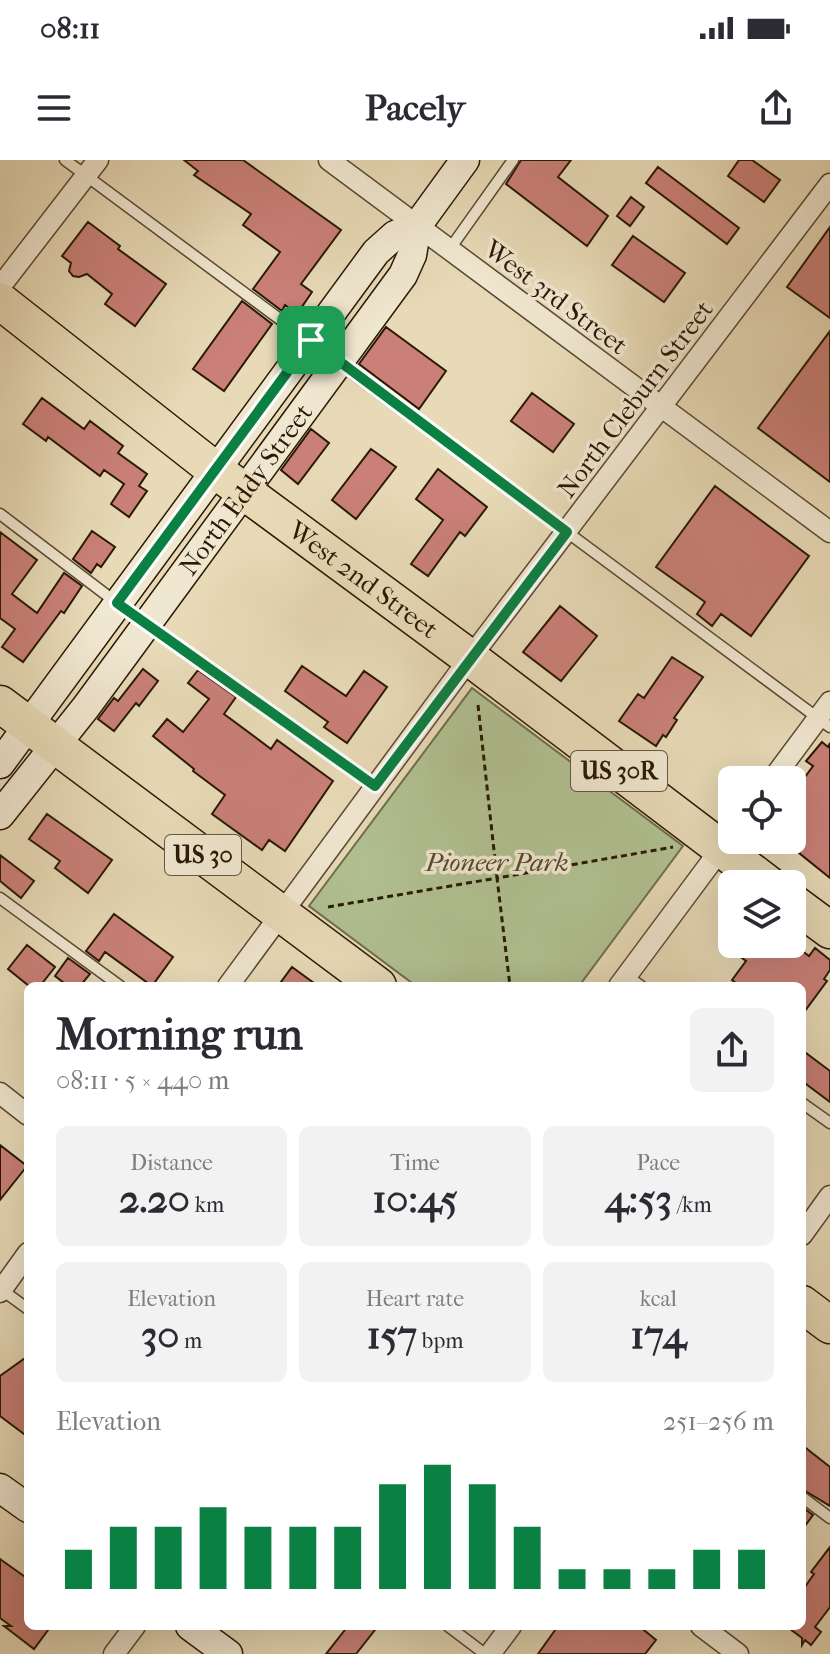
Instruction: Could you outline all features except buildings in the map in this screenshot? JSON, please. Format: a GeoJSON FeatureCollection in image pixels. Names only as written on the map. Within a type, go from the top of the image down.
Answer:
{"type":"FeatureCollection","features":[{"type":"Feature","properties":{"kind":"highway","name":"West 2nd Street"},"geometry":{"type":"LineString","coordinates":[[0,301],[244,492],[718,835]]}},
{"type":"Feature","properties":{"kind":"highway","name":"US 30"},"geometry":{"type":"LineString","coordinates":[[28,724],[373,982]]}},
{"type":"Feature","properties":{"kind":"highway","name":"West 2nd Street"},"geometry":{"type":"LineString","coordinates":[[739,854],[754,870]]}},
{"type":"Feature","properties":{"kind":"highway"},"geometry":{"type":"LineString","coordinates":[[806,912],[830,930]]}},
{"type":"Feature","properties":{"kind":"highway"},"geometry":{"type":"LineString","coordinates":[[806,1307],[830,1325]]}},
{"type":"Feature","properties":{"kind":"main road","name":"North Eddy Street"},"geometry":{"type":"LineString","coordinates":[[28,724],[147,624],[403,275],[412,255],[417,226],[465,160]]}},
{"type":"Feature","properties":{"kind":"main road","name":"North Eddy Street"},"geometry":{"type":"LineString","coordinates":[[28,724],[376,252],[395,235],[417,226]]}},
{"type":"Feature","properties":{"kind":"main road"},"geometry":{"type":"LineString","coordinates":[[0,764],[28,724]]}},
{"type":"Feature","properties":{"kind":"main road"},"geometry":{"type":"LineString","coordinates":[[0,815],[28,724]]}},
{"type":"Feature","properties":{"kind":"main road"},"geometry":{"type":"LineString","coordinates":[[0,1488],[24,1505]]}},
{"type":"Feature","properties":{"kind":"main road"},"geometry":{"type":"LineString","coordinates":[[195,1630],[228,1654]]}},
{"type":"Feature","properties":{"kind":"street","name":"West 3rd Street"},"geometry":{"type":"LineString","coordinates":[[329,160],[830,532]]}},
{"type":"Feature","properties":{"kind":"street"},"geometry":{"type":"LineString","coordinates":[[0,287],[92,168]]}},
{"type":"Feature","properties":{"kind":"street","name":"North Cleburn Street"},"geometry":{"type":"LineString","coordinates":[[231,982],[470,658],[830,184]]}},
{"type":"Feature","properties":{"kind":"street"},"geometry":{"type":"LineString","coordinates":[[784,766],[826,716]]}},
{"type":"Feature","properties":{"kind":"street"},"geometry":{"type":"LineString","coordinates":[[630,982],[718,853]]}},
{"type":"Feature","properties":{"kind":"street"},"geometry":{"type":"LineString","coordinates":[[0,1093],[24,1112]]}},
{"type":"Feature","properties":{"kind":"street"},"geometry":{"type":"LineString","coordinates":[[806,1229],[830,1196]]}},
{"type":"Feature","properties":{"kind":"street"},"geometry":{"type":"LineString","coordinates":[[1,1290],[24,1258]]}},
{"type":"Feature","properties":{"kind":"street"},"geometry":{"type":"LineString","coordinates":[[114,1654],[132,1630]]}},
{"type":"Feature","properties":{"kind":"street"},"geometry":{"type":"LineString","coordinates":[[487,1654],[508,1630]]}},
{"type":"Feature","properties":{"kind":"street"},"geometry":{"type":"LineString","coordinates":[[706,1630],[738,1654]]}},
{"type":"Feature","properties":{"kind":"lane"},"geometry":{"type":"LineString","coordinates":[[65,160],[92,168],[311,340],[567,532],[826,716]]}},
{"type":"Feature","properties":{"kind":"lane"},"geometry":{"type":"LineString","coordinates":[[449,250],[513,160]]}},
{"type":"Feature","properties":{"kind":"lane"},"geometry":{"type":"LineString","coordinates":[[0,514],[117,603],[375,786]]}},
{"type":"Feature","properties":{"kind":"lane"},"geometry":{"type":"LineString","coordinates":[[0,898],[115,982]]}},
{"type":"Feature","properties":{"kind":"lane"},"geometry":{"type":"LineString","coordinates":[[806,1106],[830,1123]]}},
{"type":"Feature","properties":{"kind":"lane"},"geometry":{"type":"LineString","coordinates":[[1,1290],[24,1306]]}},
{"type":"Feature","properties":{"kind":"lane"},"geometry":{"type":"LineString","coordinates":[[806,1500],[830,1518]]}},
{"type":"Feature","properties":{"kind":"lane"},"geometry":{"type":"LineString","coordinates":[[454,1630],[487,1654]]}},
{"type":"Feature","properties":{"kind":"path"},"geometry":{"type":"LineString","coordinates":[[478,705],[510,982]]}},
{"type":"Feature","properties":{"kind":"path"},"geometry":{"type":"LineString","coordinates":[[328,907],[670,847],[718,842]]}},
{"type":"Feature","properties":{"kind":"green space","name":"Pioneer Park"},"geometry":{"type":"Polygon","coordinates":[[[472,688],[683,846],[582,982],[411,982],[309,906],[472,688]]]}},
{"type":"Feature","properties":{"kind":"route"},"geometry":{"type":"LineString","coordinates":[[311,340],[567,532],[375,786],[117,603],[311,340]]}}]}
